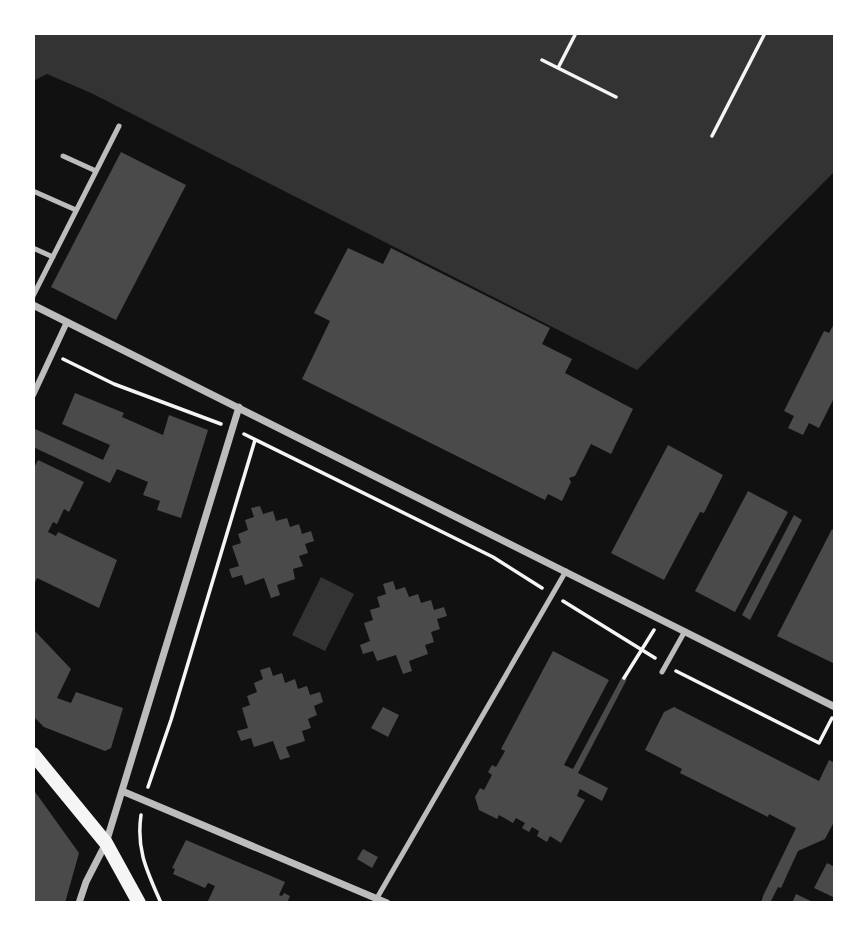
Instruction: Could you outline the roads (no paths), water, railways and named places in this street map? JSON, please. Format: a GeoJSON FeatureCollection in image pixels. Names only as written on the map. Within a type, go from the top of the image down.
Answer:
{"type":"FeatureCollection","features":[{"type":"Feature","properties":{"kind":"main road"},"geometry":{"type":"LineString","coordinates":[[33,754],[106,843],[139,903]]}},
{"type":"Feature","properties":{"kind":"street"},"geometry":{"type":"LineString","coordinates":[[33,305],[685,631],[835,710]]}},
{"type":"Feature","properties":{"kind":"street"},"geometry":{"type":"LineString","coordinates":[[33,396],[67,322]]}},
{"type":"Feature","properties":{"kind":"street"},"geometry":{"type":"LineString","coordinates":[[79,903],[106,843],[239,407]]}},
{"type":"Feature","properties":{"kind":"street"},"geometry":{"type":"LineString","coordinates":[[122,791],[387,903]]}},
{"type":"Feature","properties":{"kind":"lane"},"geometry":{"type":"LineString","coordinates":[[33,296],[118,126]]}},
{"type":"Feature","properties":{"kind":"lane"},"geometry":{"type":"LineString","coordinates":[[63,156],[96,170]]}},
{"type":"Feature","properties":{"kind":"lane"},"geometry":{"type":"LineString","coordinates":[[33,191],[76,210]]}},
{"type":"Feature","properties":{"kind":"lane"},"geometry":{"type":"LineString","coordinates":[[33,248],[53,257]]}},
{"type":"Feature","properties":{"kind":"lane"},"geometry":{"type":"LineString","coordinates":[[377,898],[566,571]]}},
{"type":"Feature","properties":{"kind":"lane"},"geometry":{"type":"LineString","coordinates":[[662,672],[685,631]]}}]}
